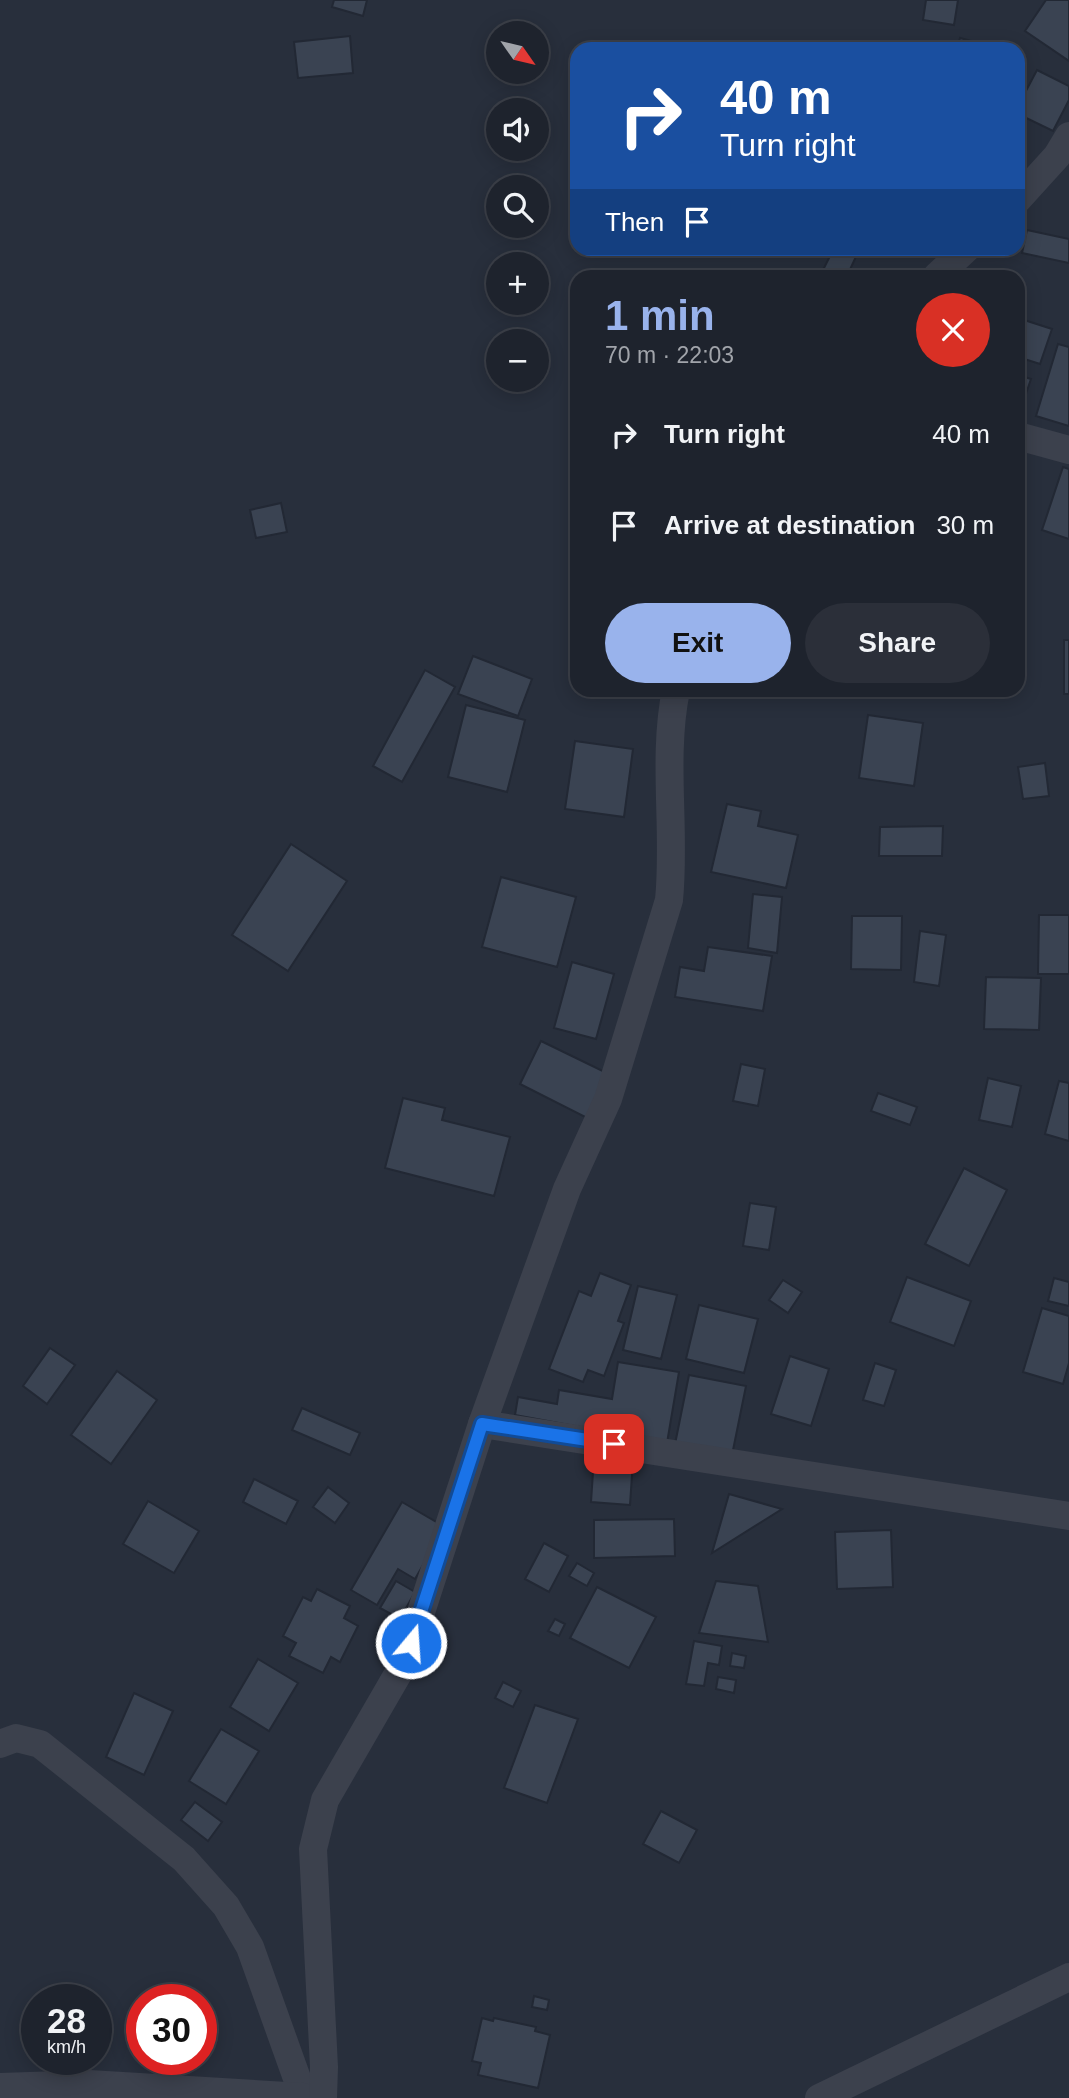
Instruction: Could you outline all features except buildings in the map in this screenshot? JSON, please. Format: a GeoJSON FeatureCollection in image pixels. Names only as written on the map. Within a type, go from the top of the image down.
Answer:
{"type":"FeatureCollection","features":[{"type":"Feature","properties":{"kind":"street"},"geometry":{"type":"LineString","coordinates":[[1025,191],[1057,156],[1069,136]]}},
{"type":"Feature","properties":{"kind":"street"},"geometry":{"type":"LineString","coordinates":[[943,270],[958,256]]}},
{"type":"Feature","properties":{"kind":"street"},"geometry":{"type":"LineString","coordinates":[[1025,438],[1069,450]]}},
{"type":"Feature","properties":{"kind":"street"},"geometry":{"type":"LineString","coordinates":[[310,2098],[324,2067],[313,1896],[313,1849],[317,1825],[325,1800],[399,1672],[411,1643],[482,1424],[567,1189],[608,1099],[669,900],[672,871],[669,754],[675,697]]}},
{"type":"Feature","properties":{"kind":"street"},"geometry":{"type":"LineString","coordinates":[[482,1424],[1069,1516]]}},
{"type":"Feature","properties":{"kind":"street"},"geometry":{"type":"LineString","coordinates":[[0,1744],[16,1738],[40,1744],[184,1859],[226,1906],[250,1947],[310,2098]]}},
{"type":"Feature","properties":{"kind":"street"},"geometry":{"type":"LineString","coordinates":[[819,2098],[1069,1977]]}},
{"type":"Feature","properties":{"kind":"street"},"geometry":{"type":"LineString","coordinates":[[0,2087],[89,2084],[310,2098]]}},
{"type":"Feature","properties":{"kind":"route"},"geometry":{"type":"LineString","coordinates":[[411,1643],[482,1424],[614,1444]]}}]}
